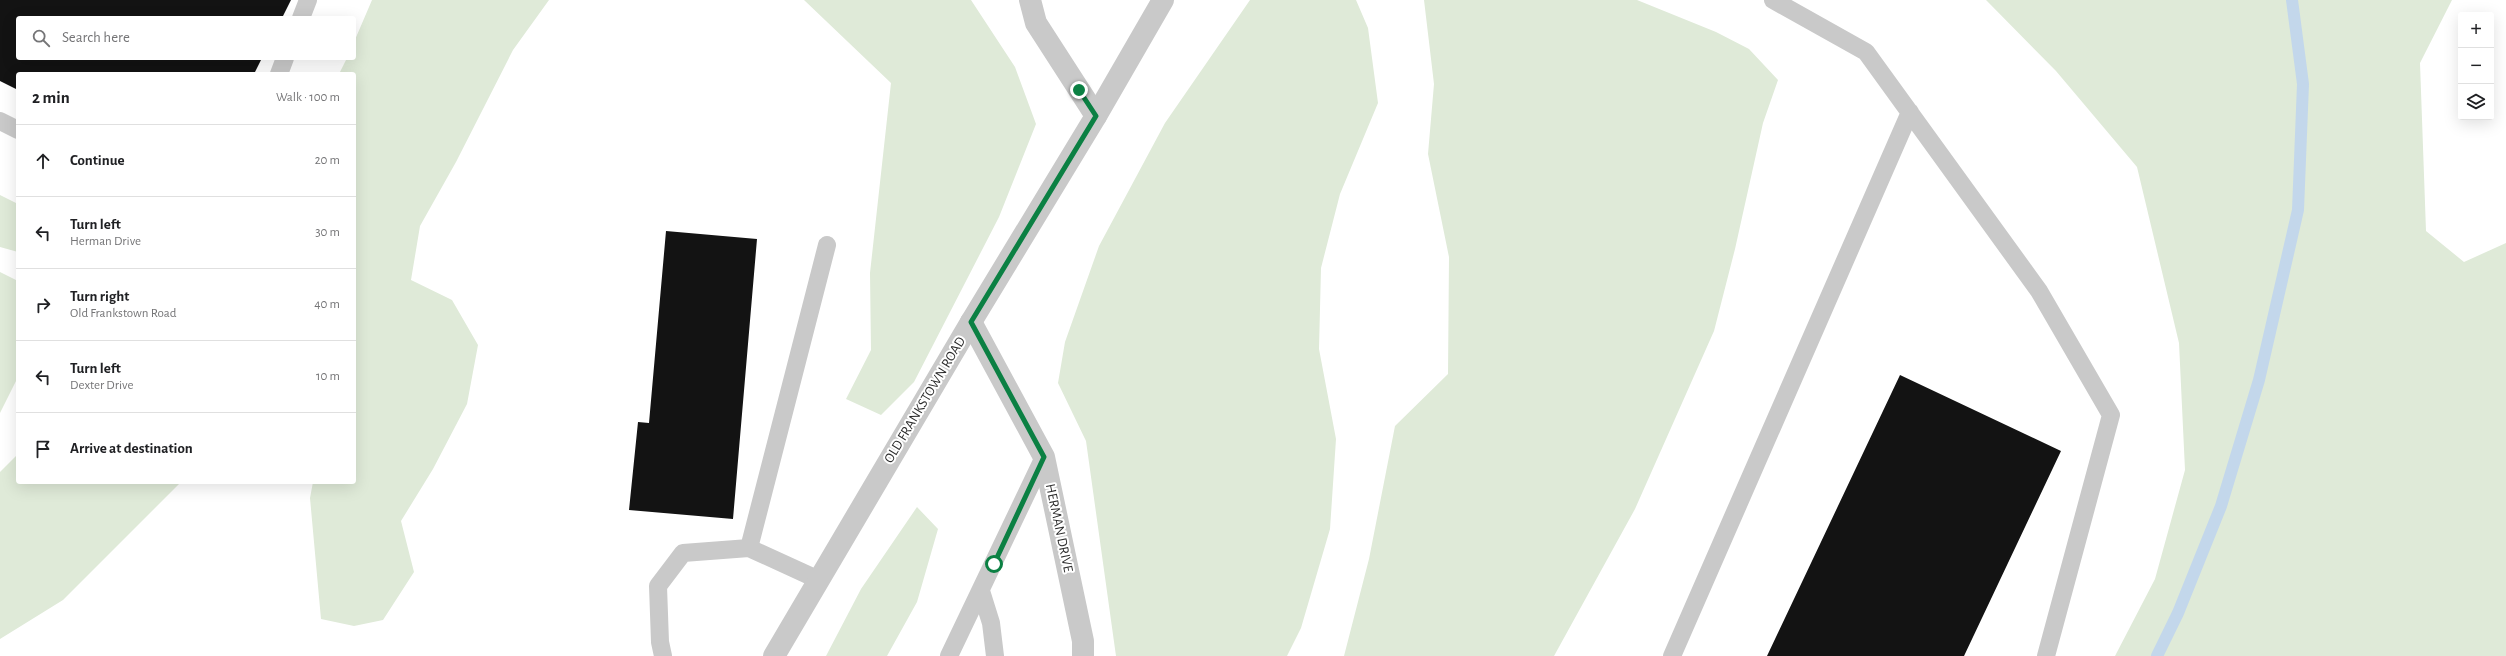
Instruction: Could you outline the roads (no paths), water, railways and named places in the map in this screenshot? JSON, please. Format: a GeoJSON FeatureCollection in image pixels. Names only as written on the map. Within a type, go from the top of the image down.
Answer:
{"type":"FeatureCollection","features":[{"type":"Feature","properties":{"kind":"street"},"geometry":{"type":"LineString","coordinates":[[1030,0],[1036,23],[1096,116]]}},
{"type":"Feature","properties":{"kind":"street","name":"OLD FRANKSTOWN ROAD"},"geometry":{"type":"LineString","coordinates":[[774,656],[971,322],[1096,116],[1163,0]]}},
{"type":"Feature","properties":{"kind":"street","name":"HERMAN DRIVE"},"geometry":{"type":"LineString","coordinates":[[971,322],[1044,457],[1083,641],[1083,656]]}},
{"type":"Feature","properties":{"kind":"lane"},"geometry":{"type":"LineString","coordinates":[[302,16],[308,0]]}},
{"type":"Feature","properties":{"kind":"lane"},"geometry":{"type":"LineString","coordinates":[[1774,0],[1866,52],[2039,291],[2111,415],[2046,656]]}},
{"type":"Feature","properties":{"kind":"lane"},"geometry":{"type":"LineString","coordinates":[[280,72],[285,60]]}},
{"type":"Feature","properties":{"kind":"lane"},"geometry":{"type":"LineString","coordinates":[[1672,656],[1910,112]]}},
{"type":"Feature","properties":{"kind":"lane"},"geometry":{"type":"LineString","coordinates":[[0,121],[16,129]]}},
{"type":"Feature","properties":{"kind":"lane"},"geometry":{"type":"LineString","coordinates":[[749,548],[826,245]]}},
{"type":"Feature","properties":{"kind":"lane"},"geometry":{"type":"LineString","coordinates":[[949,656],[1044,457]]}},
{"type":"Feature","properties":{"kind":"lane"},"geometry":{"type":"LineString","coordinates":[[663,656],[660,642],[658,586],[683,553],[749,548],[819,580]]}},
{"type":"Feature","properties":{"kind":"lane"},"geometry":{"type":"LineString","coordinates":[[981,591],[991,623],[995,656]]}},
{"type":"Feature","properties":{"kind":"waterway"},"geometry":{"type":"LineString","coordinates":[[2157,656],[2178,613],[2221,506],[2259,380],[2298,210],[2303,84],[2292,0]]}}]}
